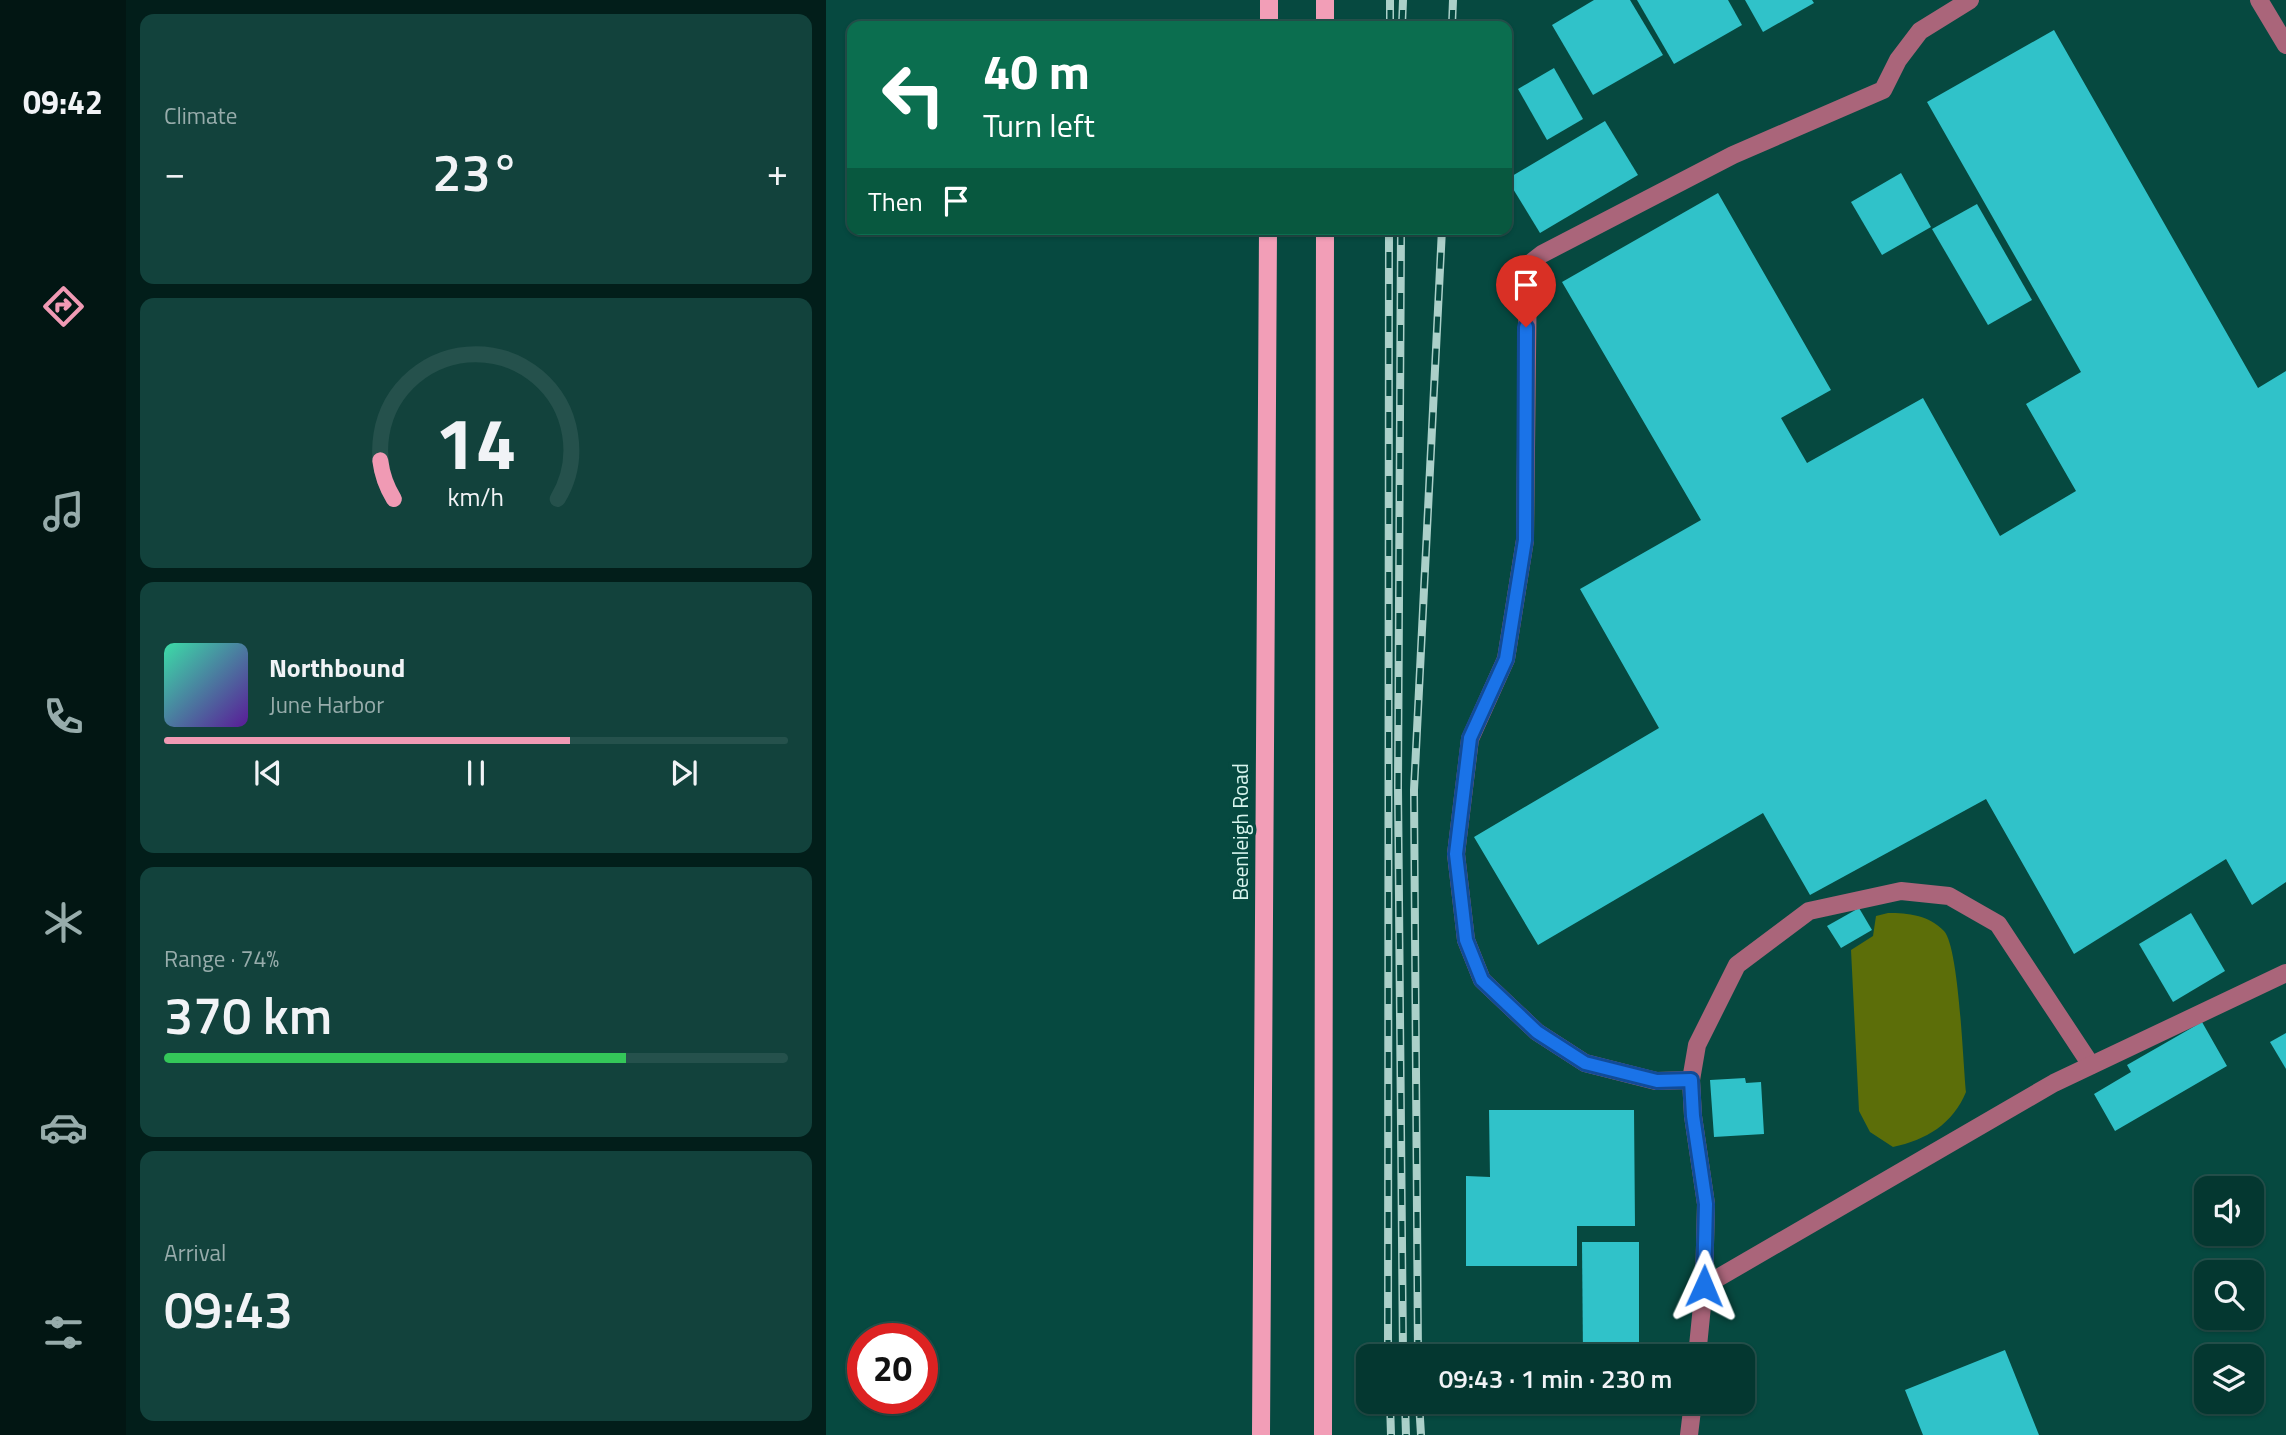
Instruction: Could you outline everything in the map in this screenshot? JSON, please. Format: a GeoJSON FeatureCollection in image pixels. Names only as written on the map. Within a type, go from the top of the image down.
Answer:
{"type":"FeatureCollection","features":[{"type":"Feature","properties":{"kind":"main road"},"geometry":{"type":"LineString","coordinates":[[1269,0],[1269,21]]}},
{"type":"Feature","properties":{"kind":"main road"},"geometry":{"type":"LineString","coordinates":[[1325,0],[1325,21]]}},
{"type":"Feature","properties":{"kind":"main road","name":"Beenleigh Road"},"geometry":{"type":"LineString","coordinates":[[1261,1435],[1268,235]]}},
{"type":"Feature","properties":{"kind":"main road"},"geometry":{"type":"LineString","coordinates":[[1322,1435],[1325,235]]}},
{"type":"Feature","properties":{"kind":"lane"},"geometry":{"type":"LineString","coordinates":[[1691,1080],[1657,1081],[1585,1063],[1537,1032],[1482,980],[1466,940],[1456,854],[1470,738],[1506,659],[1525,540],[1528,265],[1733,155],[1883,90],[1898,60],[1920,32],[1970,0]]}},
{"type":"Feature","properties":{"kind":"lane"},"geometry":{"type":"LineString","coordinates":[[2259,0],[2286,45]]}},
{"type":"Feature","properties":{"kind":"lane"},"geometry":{"type":"LineString","coordinates":[[1698,1344],[1704,1286],[1706,1204],[1693,1116],[1691,1080],[1697,1045],[1737,965],[1809,911],[1901,891],[1949,896],[1998,924],[2091,1065]]}},
{"type":"Feature","properties":{"kind":"lane"},"geometry":{"type":"LineString","coordinates":[[1704,1286],[2054,1083],[2286,973]]}},
{"type":"Feature","properties":{"kind":"lane"},"geometry":{"type":"LineString","coordinates":[[1689,1435],[1692,1414]]}},
{"type":"Feature","properties":{"kind":"shaded area"},"geometry":{"type":"Polygon","coordinates":[[[1888,913],[1911,914],[1932,921],[1944,931],[1949,941],[1957,982],[1966,1092],[1954,1113],[1937,1129],[1916,1140],[1893,1147],[1870,1132],[1859,1111],[1851,950],[1873,936],[1876,916],[1888,913]]]}},
{"type":"Feature","properties":{"kind":"building"},"geometry":{"type":"Polygon","coordinates":[[[1594,0],[1630,0],[1663,55],[1593,95],[1552,25],[1594,0]]]}},
{"type":"Feature","properties":{"kind":"building"},"geometry":{"type":"Polygon","coordinates":[[[1637,0],[1728,0],[1742,25],[1674,64],[1637,0]]]}},
{"type":"Feature","properties":{"kind":"building"},"geometry":{"type":"Polygon","coordinates":[[[1745,0],[1812,0],[1814,3],[1763,32],[1745,0]]]}},
{"type":"Feature","properties":{"kind":"building"},"geometry":{"type":"Polygon","coordinates":[[[2054,30],[2258,388],[2286,371],[2286,882],[2252,905],[2226,859],[2074,954],[1986,799],[1810,895],[1763,813],[1538,945],[1474,837],[1659,728],[1580,589],[1701,520],[1562,282],[1718,193],[1831,390],[1781,418],[1807,463],[1923,398],[2000,536],[2076,491],[2026,404],[2081,372],[1927,102],[2054,30]]]}},
{"type":"Feature","properties":{"kind":"building"},"geometry":{"type":"Polygon","coordinates":[[[1554,68],[1583,119],[1547,140],[1518,89],[1554,68]]]}},
{"type":"Feature","properties":{"kind":"building"},"geometry":{"type":"Polygon","coordinates":[[[1605,121],[1638,175],[1540,233],[1512,187],[1512,176],[1605,121]]]}},
{"type":"Feature","properties":{"kind":"building"},"geometry":{"type":"Polygon","coordinates":[[[1901,173],[1931,227],[1882,255],[1851,202],[1901,173]]]}},
{"type":"Feature","properties":{"kind":"building"},"geometry":{"type":"Polygon","coordinates":[[[1977,204],[2032,300],[1988,325],[1932,229],[1977,204]]]}},
{"type":"Feature","properties":{"kind":"building"},"geometry":{"type":"Polygon","coordinates":[[[1859,908],[1872,930],[1841,948],[1827,926],[1859,908]]]}},
{"type":"Feature","properties":{"kind":"building"},"geometry":{"type":"Polygon","coordinates":[[[2191,913],[2225,971],[2173,1002],[2139,944],[2191,913]]]}},
{"type":"Feature","properties":{"kind":"building"},"geometry":{"type":"Polygon","coordinates":[[[2202,1022],[2227,1066],[2115,1131],[2094,1094],[2131,1072],[2127,1065],[2202,1022]]]}},
{"type":"Feature","properties":{"kind":"building"},"geometry":{"type":"Polygon","coordinates":[[[2286,1033],[2286,1069],[2270,1042],[2286,1033]]]}},
{"type":"Feature","properties":{"kind":"building"},"geometry":{"type":"Polygon","coordinates":[[[1745,1078],[1746,1083],[1761,1082],[1764,1134],[1714,1137],[1710,1080],[1745,1078]]]}},
{"type":"Feature","properties":{"kind":"building"},"geometry":{"type":"Polygon","coordinates":[[[1489,1110],[1634,1110],[1635,1226],[1577,1226],[1577,1266],[1466,1266],[1466,1176],[1490,1177],[1489,1110]]]}},
{"type":"Feature","properties":{"kind":"building"},"geometry":{"type":"Polygon","coordinates":[[[1582,1242],[1639,1242],[1639,1344],[1583,1344],[1582,1242]]]}},
{"type":"Feature","properties":{"kind":"building"},"geometry":{"type":"Polygon","coordinates":[[[2005,1350],[2039,1435],[1923,1435],[1905,1390],[2005,1350]]]}},
{"type":"Feature","properties":{"kind":"railway"},"geometry":{"type":"LineString","coordinates":[[1390,0],[1390,21]]}},
{"type":"Feature","properties":{"kind":"railway"},"geometry":{"type":"LineString","coordinates":[[1402,21],[1403,0]]}},
{"type":"Feature","properties":{"kind":"railway"},"geometry":{"type":"LineString","coordinates":[[1452,21],[1453,0]]}},
{"type":"Feature","properties":{"kind":"railway"},"geometry":{"type":"LineString","coordinates":[[1388,1344],[1389,235]]}},
{"type":"Feature","properties":{"kind":"railway"},"geometry":{"type":"LineString","coordinates":[[1401,235],[1398,787],[1403,1344]]}},
{"type":"Feature","properties":{"kind":"railway"},"geometry":{"type":"LineString","coordinates":[[1418,1344],[1414,790],[1442,235]]}},
{"type":"Feature","properties":{"kind":"railway"},"geometry":{"type":"LineString","coordinates":[[1390,1414],[1391,1435]]}},
{"type":"Feature","properties":{"kind":"railway"},"geometry":{"type":"LineString","coordinates":[[1405,1414],[1406,1435]]}},
{"type":"Feature","properties":{"kind":"railway"},"geometry":{"type":"LineString","coordinates":[[1420,1414],[1421,1435]]}},
{"type":"Feature","properties":{"kind":"route"},"geometry":{"type":"LineString","coordinates":[[1526,327],[1525,540],[1506,659],[1470,738],[1456,854],[1466,940],[1482,980],[1537,1032],[1585,1063],[1657,1081],[1691,1080],[1693,1116],[1706,1204],[1704,1286]]}}]}
